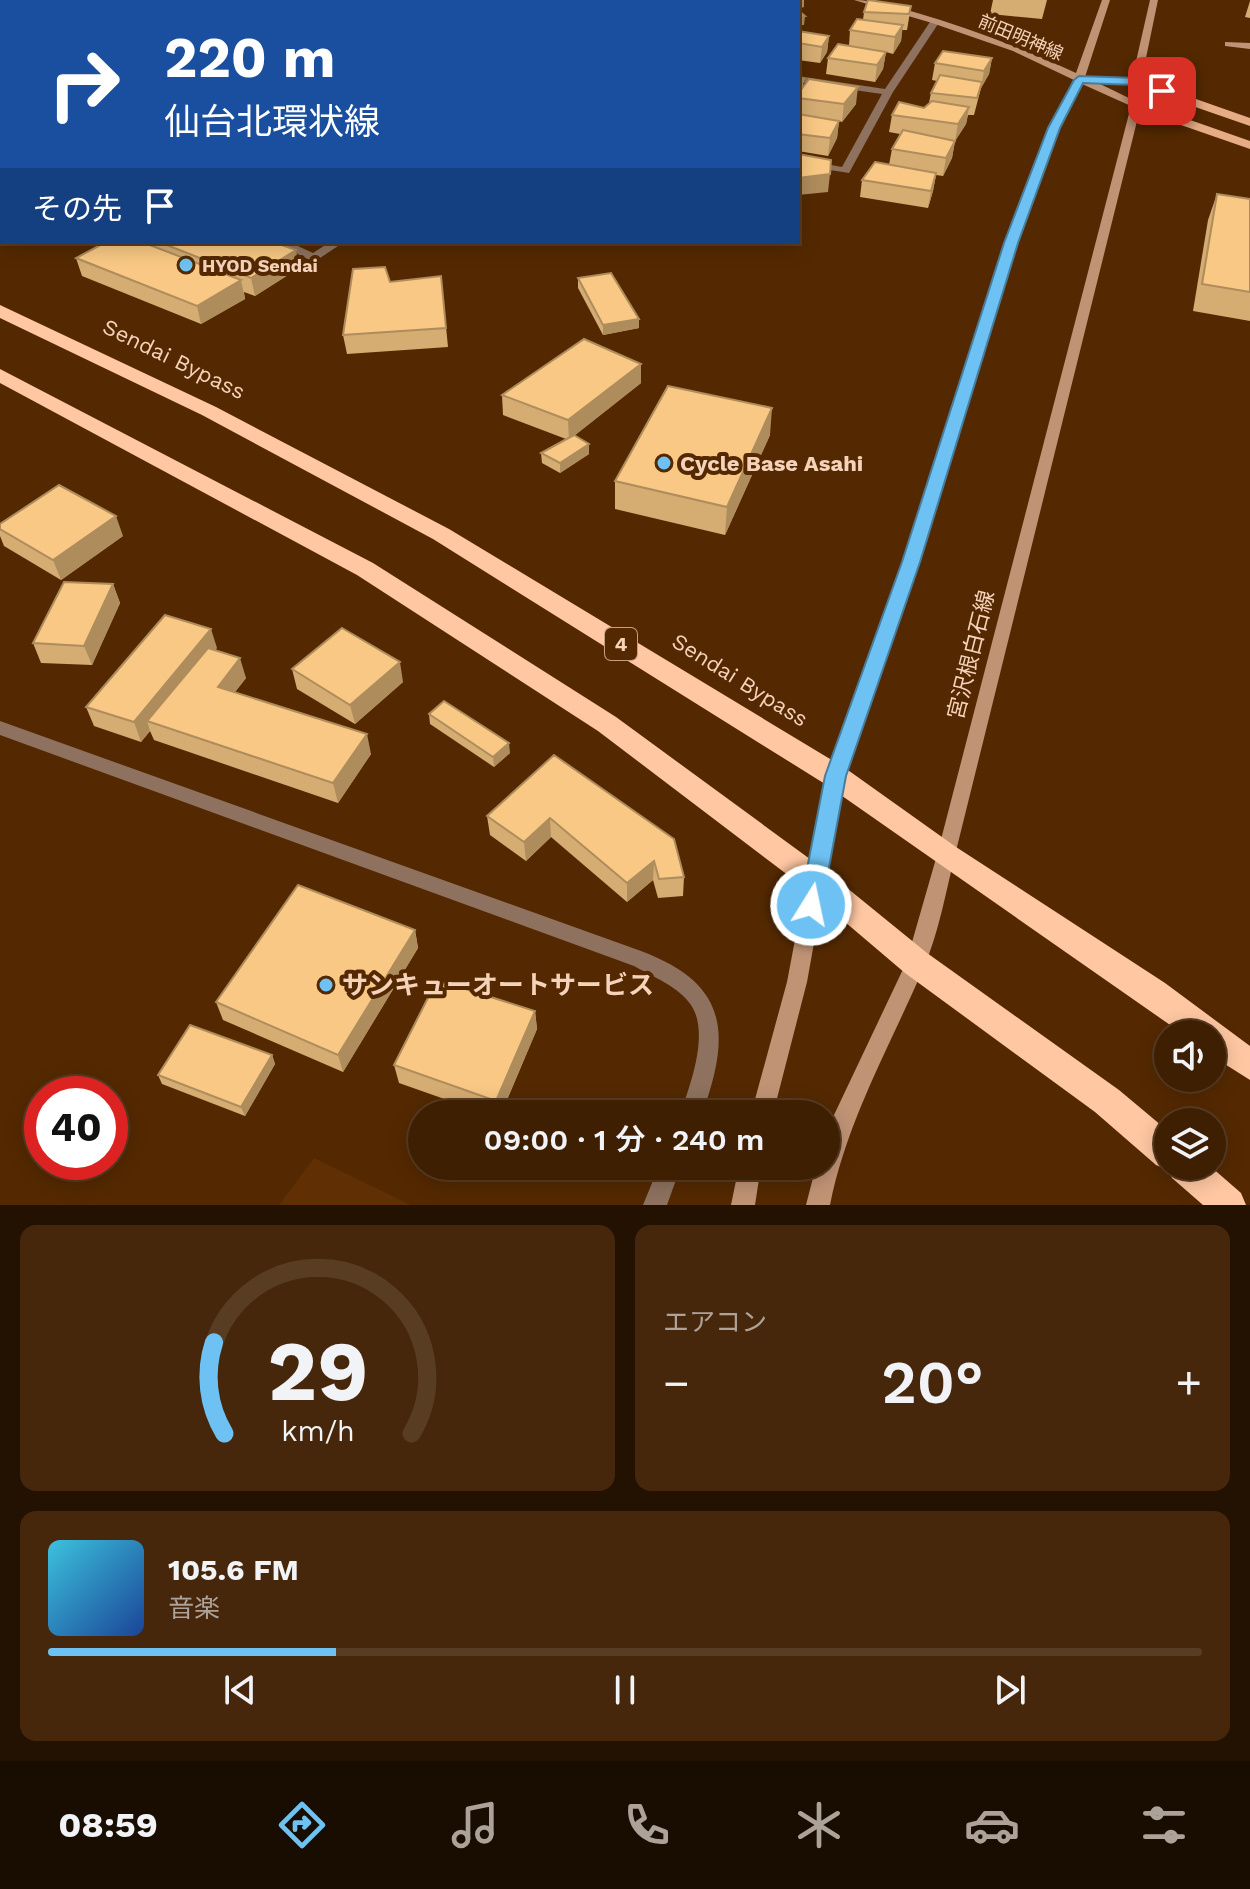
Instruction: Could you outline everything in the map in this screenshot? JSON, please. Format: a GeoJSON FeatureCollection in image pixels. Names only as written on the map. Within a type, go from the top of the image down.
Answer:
{"type":"FeatureCollection","features":[{"type":"Feature","properties":{"kind":"highway","name":"Sendai Bypass"},"geometry":{"type":"LineString","coordinates":[[0,311],[209,411],[441,534],[835,776],[1190,1020]]}},
{"type":"Feature","properties":{"kind":"highway"},"geometry":{"type":"LineString","coordinates":[[0,375],[365,569],[607,724],[815,879],[916,963],[1107,1101],[1154,1141]]}},
{"type":"Feature","properties":{"kind":"highway","name":"Sendai Bypass"},"geometry":{"type":"LineString","coordinates":[[1226,1047],[1250,1065]]}},
{"type":"Feature","properties":{"kind":"highway"},"geometry":{"type":"LineString","coordinates":[[1200,1180],[1229,1205]]}},
{"type":"Feature","properties":{"kind":"main road"},"geometry":{"type":"LineString","coordinates":[[1136,82],[1250,122]]}},
{"type":"Feature","properties":{"kind":"main road"},"geometry":{"type":"LineString","coordinates":[[1136,105],[1250,145]]}},
{"type":"Feature","properties":{"kind":"street","name":"前田明神線"},"geometry":{"type":"LineString","coordinates":[[858,0],[935,21],[1016,49],[1136,105]]}},
{"type":"Feature","properties":{"kind":"street"},"geometry":{"type":"LineString","coordinates":[[766,1100],[797,982],[835,776],[911,562],[1011,243],[1054,128],[1079,80],[1106,0]]}},
{"type":"Feature","properties":{"kind":"street","name":"宮沢根白石線"},"geometry":{"type":"LineString","coordinates":[[818,1205],[824,1176],[845,1115],[916,963],[1136,105],[1136,82],[1154,0]]}},
{"type":"Feature","properties":{"kind":"street"},"geometry":{"type":"LineString","coordinates":[[800,162],[845,171],[888,92],[935,21]]}},
{"type":"Feature","properties":{"kind":"street"},"geometry":{"type":"LineString","coordinates":[[1228,44],[1250,46]]}},
{"type":"Feature","properties":{"kind":"street"},"geometry":{"type":"LineString","coordinates":[[800,79],[888,92]]}},
{"type":"Feature","properties":{"kind":"street"},"geometry":{"type":"LineString","coordinates":[[1079,80],[1136,82]]}},
{"type":"Feature","properties":{"kind":"street"},"geometry":{"type":"LineString","coordinates":[[283,244],[314,258],[335,244]]}},
{"type":"Feature","properties":{"kind":"street"},"geometry":{"type":"LineString","coordinates":[[0,728],[641,960],[688,986],[702,1007],[709,1035],[706,1075],[696,1100]]}},
{"type":"Feature","properties":{"kind":"street"},"geometry":{"type":"LineString","coordinates":[[655,1205],[665,1180]]}},
{"type":"Feature","properties":{"kind":"street"},"geometry":{"type":"LineString","coordinates":[[743,1205],[747,1180]]}},
{"type":"Feature","properties":{"kind":"shaded area"},"geometry":{"type":"Polygon","coordinates":[[[314,1158],[411,1205],[279,1205],[314,1158]]]}},
{"type":"Feature","properties":{"kind":"building"},"geometry":{"type":"Polygon","coordinates":[[[868,0],[911,6],[909,14],[864,12],[868,0]]]}},
{"type":"Feature","properties":{"kind":"building"},"geometry":{"type":"Polygon","coordinates":[[[857,19],[903,25],[895,37],[850,30],[857,19]]]}},
{"type":"Feature","properties":{"kind":"building"},"geometry":{"type":"Polygon","coordinates":[[[800,31],[829,36],[822,47],[800,43],[800,31]]]}},
{"type":"Feature","properties":{"kind":"building"},"geometry":{"type":"Polygon","coordinates":[[[838,44],[886,52],[877,65],[828,58],[838,44]]]}},
{"type":"Feature","properties":{"kind":"building"},"geometry":{"type":"Polygon","coordinates":[[[943,51],[992,58],[984,71],[935,63],[943,51]]]}},
{"type":"Feature","properties":{"kind":"building"},"geometry":{"type":"Polygon","coordinates":[[[940,75],[982,82],[977,98],[931,93],[940,75]]]}},
{"type":"Feature","properties":{"kind":"building"},"geometry":{"type":"Polygon","coordinates":[[[809,79],[858,87],[844,104],[800,98],[800,91],[809,79]]]}},
{"type":"Feature","properties":{"kind":"building"},"geometry":{"type":"Polygon","coordinates":[[[932,101],[969,107],[958,124],[892,115],[899,102],[924,108],[932,101]]]}},
{"type":"Feature","properties":{"kind":"building"},"geometry":{"type":"Polygon","coordinates":[[[800,114],[839,121],[830,138],[800,134],[800,114]]]}},
{"type":"Feature","properties":{"kind":"building"},"geometry":{"type":"Polygon","coordinates":[[[903,130],[955,141],[946,158],[892,149],[903,130]]]}},
{"type":"Feature","properties":{"kind":"building"},"geometry":{"type":"Polygon","coordinates":[[[800,154],[831,160],[830,174],[800,178],[800,154]]]}},
{"type":"Feature","properties":{"kind":"building"},"geometry":{"type":"Polygon","coordinates":[[[875,162],[936,173],[931,191],[862,180],[875,162]]]}},
{"type":"Feature","properties":{"kind":"building"},"geometry":{"type":"Polygon","coordinates":[[[1217,194],[1250,199],[1250,292],[1202,284],[1217,194]]]}},
{"type":"Feature","properties":{"kind":"building"},"geometry":{"type":"Polygon","coordinates":[[[102,244],[147,244],[241,280],[197,306],[76,258],[102,244]]]}},
{"type":"Feature","properties":{"kind":"building"},"geometry":{"type":"Polygon","coordinates":[[[164,244],[279,244],[296,250],[251,278],[164,244]]]}},
{"type":"Feature","properties":{"kind":"building"},"geometry":{"type":"Polygon","coordinates":[[[385,267],[390,282],[441,276],[446,328],[343,335],[353,269],[385,267]]]}},
{"type":"Feature","properties":{"kind":"building"},"geometry":{"type":"Polygon","coordinates":[[[611,273],[639,319],[603,325],[578,278],[611,273]]]}},
{"type":"Feature","properties":{"kind":"building"},"geometry":{"type":"Polygon","coordinates":[[[584,339],[641,364],[568,420],[502,395],[584,339]]]}},
{"type":"Feature","properties":{"kind":"building"},"geometry":{"type":"Polygon","coordinates":[[[668,386],[772,408],[727,507],[615,481],[668,386]]]}},
{"type":"Feature","properties":{"kind":"building"},"geometry":{"type":"Polygon","coordinates":[[[574,435],[589,444],[560,463],[541,453],[574,435]]]}},
{"type":"Feature","properties":{"kind":"building"},"geometry":{"type":"Polygon","coordinates":[[[59,485],[116,516],[53,560],[0,529],[0,524],[59,485]]]}},
{"type":"Feature","properties":{"kind":"building"},"geometry":{"type":"Polygon","coordinates":[[[64,582],[113,584],[84,646],[33,643],[64,582]]]}},
{"type":"Feature","properties":{"kind":"building"},"geometry":{"type":"Polygon","coordinates":[[[165,615],[211,629],[134,722],[86,707],[165,615]]]}},
{"type":"Feature","properties":{"kind":"building"},"geometry":{"type":"Polygon","coordinates":[[[342,628],[400,662],[350,705],[292,669],[342,628]]]}},
{"type":"Feature","properties":{"kind":"building"},"geometry":{"type":"Polygon","coordinates":[[[208,648],[240,658],[218,687],[367,734],[333,783],[147,721],[208,648]]]}},
{"type":"Feature","properties":{"kind":"building"},"geometry":{"type":"Polygon","coordinates":[[[444,701],[509,743],[493,757],[429,714],[444,701]]]}},
{"type":"Feature","properties":{"kind":"building"},"geometry":{"type":"Polygon","coordinates":[[[554,755],[674,839],[684,877],[659,879],[654,861],[627,883],[550,818],[524,842],[487,816],[554,755]]]}},
{"type":"Feature","properties":{"kind":"building"},"geometry":{"type":"Polygon","coordinates":[[[298,885],[415,930],[338,1055],[216,1002],[298,885]]]}},
{"type":"Feature","properties":{"kind":"building"},"geometry":{"type":"Polygon","coordinates":[[[437,980],[535,1011],[496,1100],[394,1065],[437,980]]]}},
{"type":"Feature","properties":{"kind":"building"},"geometry":{"type":"Polygon","coordinates":[[[190,1025],[272,1055],[241,1107],[158,1075],[190,1025]]]}},
{"type":"Feature","properties":{"kind":"place","name":"HYOD Sendai"},"geometry":{"type":"Point","coordinates":[186,265]}},
{"type":"Feature","properties":{"kind":"place","name":"Cycle Base Asahi"},"geometry":{"type":"Point","coordinates":[664,463]}},
{"type":"Feature","properties":{"kind":"place","name":"サンキューオートサービス"},"geometry":{"type":"Point","coordinates":[326,985]}},
{"type":"Feature","properties":{"kind":"route"},"geometry":{"type":"LineString","coordinates":[[811,905],[835,776],[911,562],[1011,243],[1054,128],[1079,80],[1136,82],[1162,91]]}}]}
